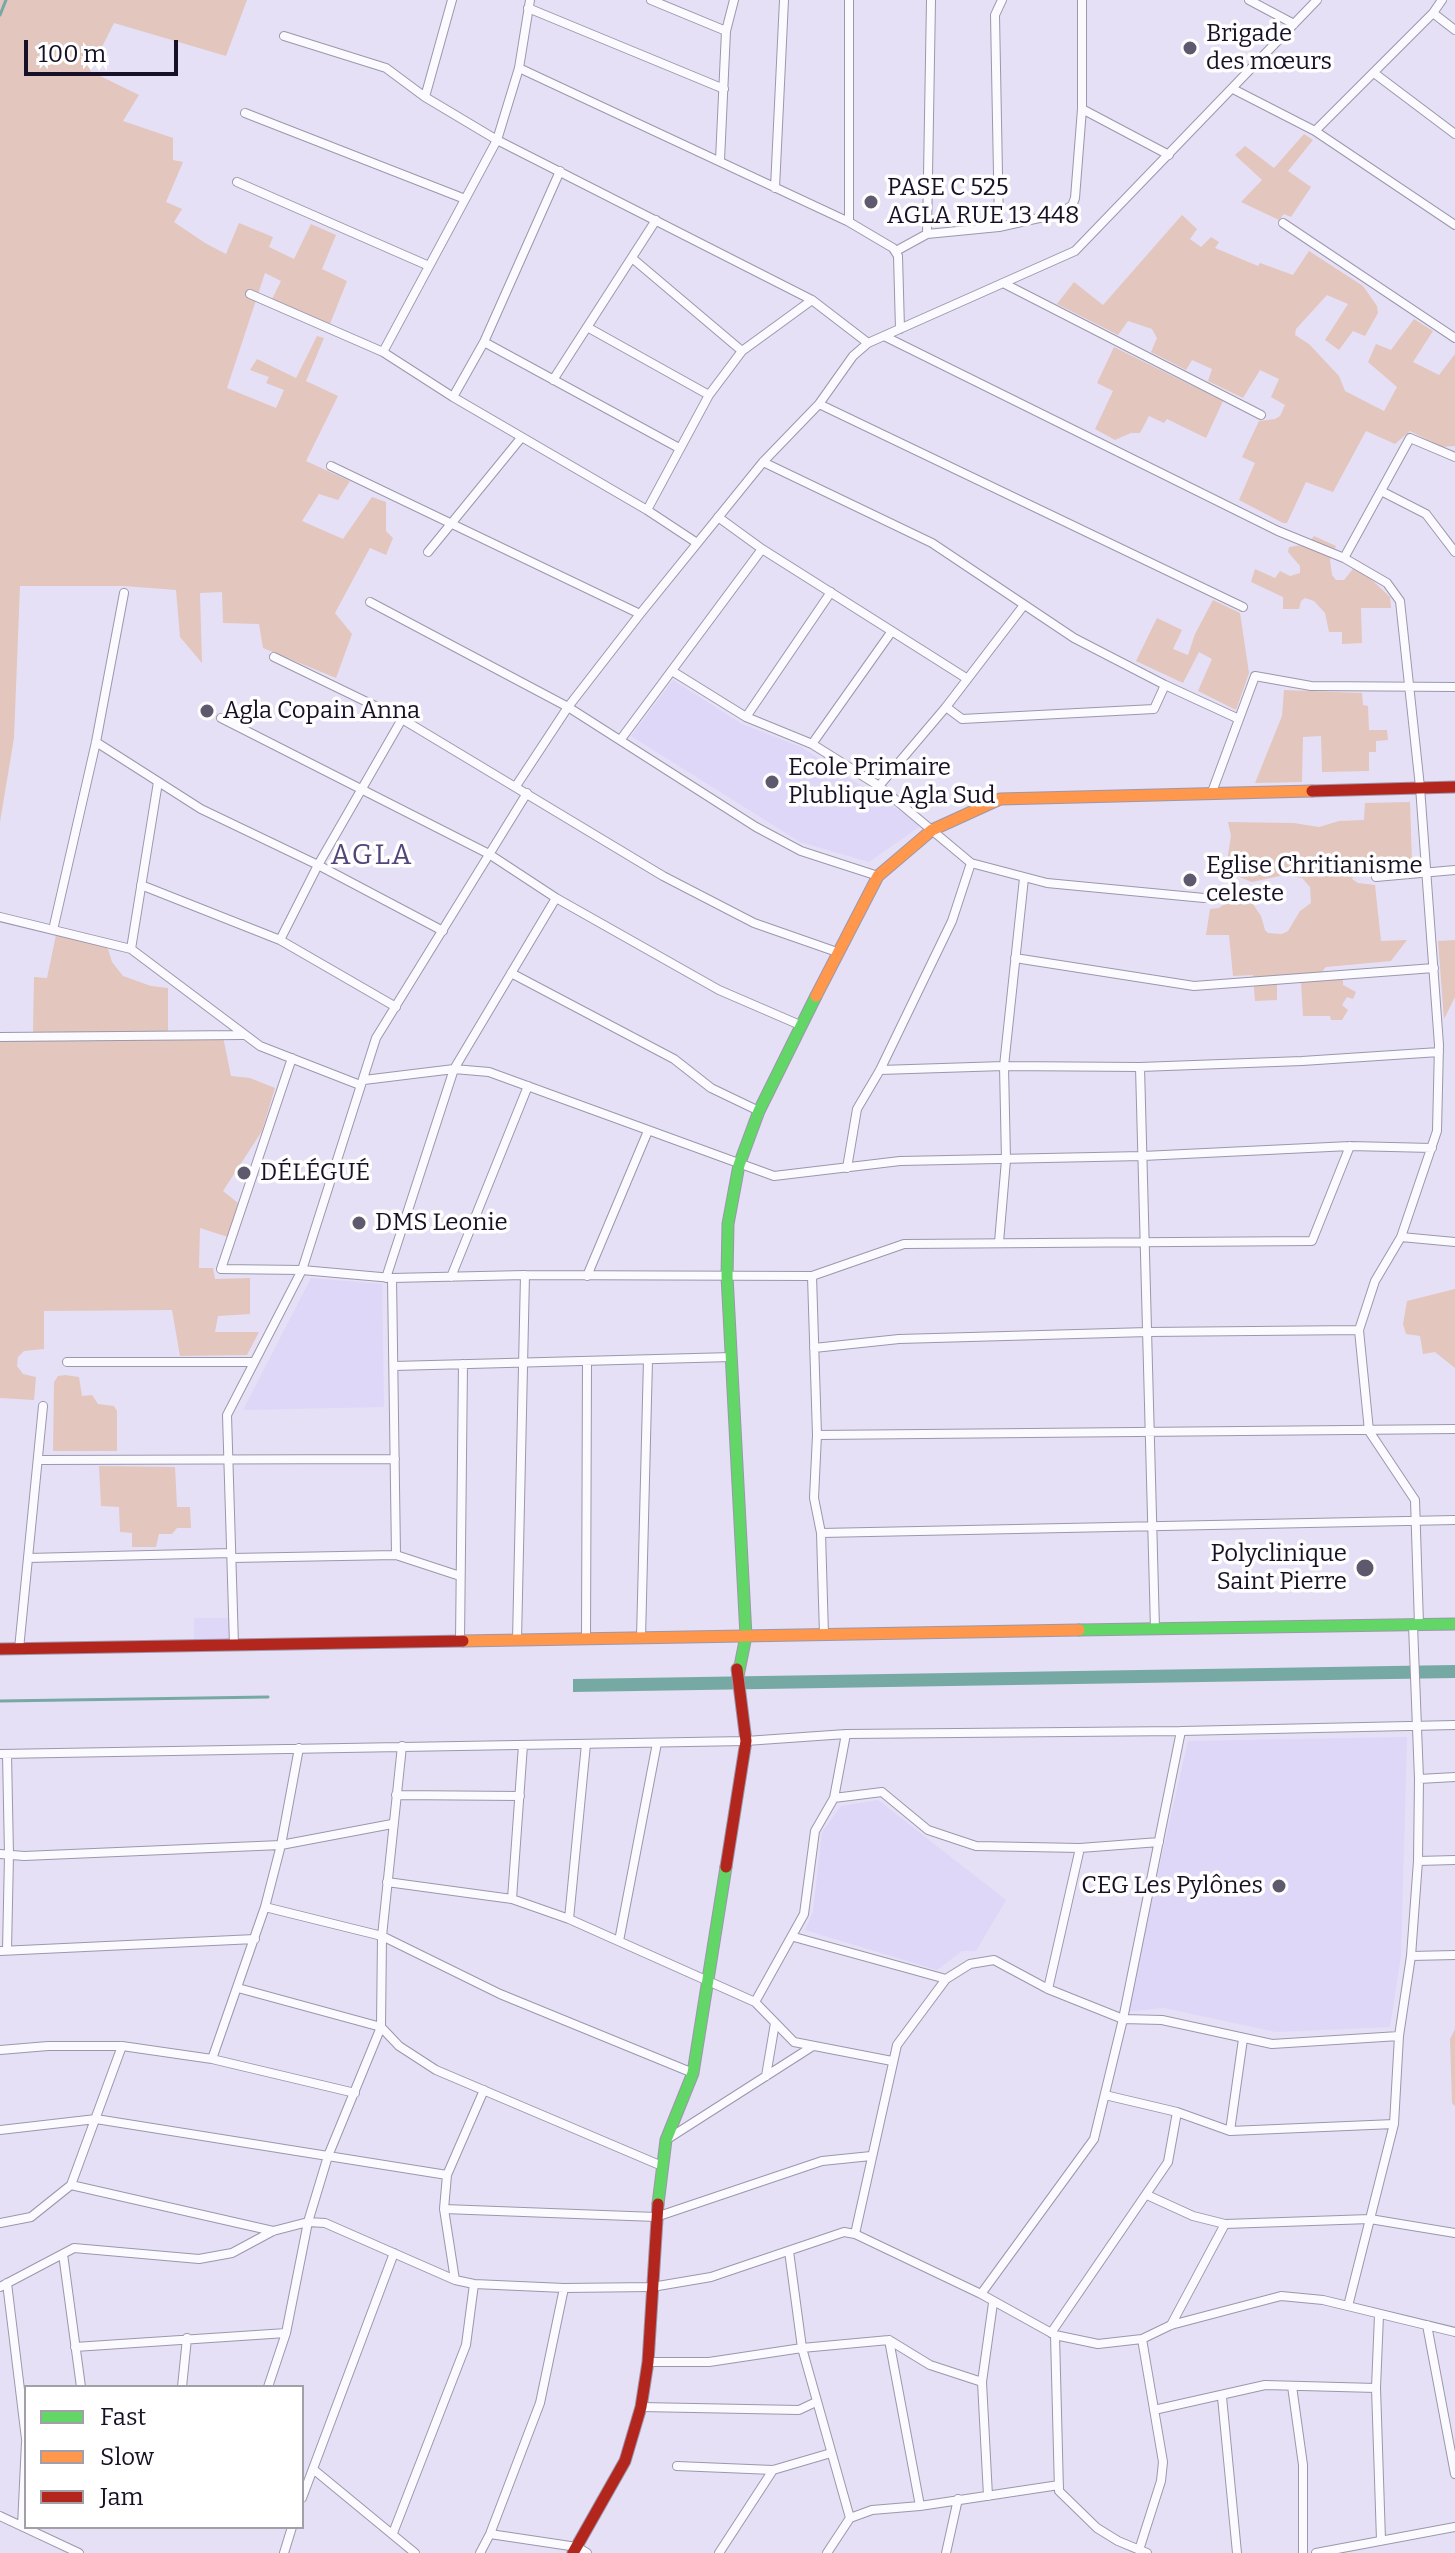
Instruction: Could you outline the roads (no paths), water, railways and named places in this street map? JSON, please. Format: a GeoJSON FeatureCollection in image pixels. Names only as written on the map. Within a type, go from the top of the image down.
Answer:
{"type":"FeatureCollection","features":[{"type":"Feature","properties":{"kind":"street"},"geometry":{"type":"LineString","coordinates":[[425,97],[452,0]]}},
{"type":"Feature","properties":{"kind":"street"},"geometry":{"type":"LineString","coordinates":[[651,0],[726,31]]}},
{"type":"Feature","properties":{"kind":"street"},"geometry":{"type":"LineString","coordinates":[[720,160],[726,31],[734,0]]}},
{"type":"Feature","properties":{"kind":"street"},"geometry":{"type":"LineString","coordinates":[[775,188],[784,0]]}},
{"type":"Feature","properties":{"kind":"street"},"geometry":{"type":"LineString","coordinates":[[849,0],[849,222]]}},
{"type":"Feature","properties":{"kind":"street"},"geometry":{"type":"LineString","coordinates":[[927,234],[931,0]]}},
{"type":"Feature","properties":{"kind":"street"},"geometry":{"type":"LineString","coordinates":[[999,227],[995,15],[1002,0]]}},
{"type":"Feature","properties":{"kind":"street"},"geometry":{"type":"LineString","coordinates":[[1249,0],[1294,24]]}},
{"type":"Feature","properties":{"kind":"street"},"geometry":{"type":"LineString","coordinates":[[516,786],[568,707],[640,614],[763,462],[819,404],[853,356],[868,343],[1075,251],[1317,0]]}},
{"type":"Feature","properties":{"kind":"street"},"geometry":{"type":"LineString","coordinates":[[1315,131],[1433,13],[1442,0]]}},
{"type":"Feature","properties":{"kind":"street"},"geometry":{"type":"LineString","coordinates":[[896,251],[927,234],[999,227],[1057,214],[1072,206],[1082,109],[1078,1]]}},
{"type":"Feature","properties":{"kind":"street"},"geometry":{"type":"LineString","coordinates":[[383,352],[497,140],[519,68],[529,4],[724,89]]}},
{"type":"Feature","properties":{"kind":"street"},"geometry":{"type":"LineString","coordinates":[[1433,13],[1455,30]]}},
{"type":"Feature","properties":{"kind":"street"},"geometry":{"type":"LineString","coordinates":[[284,36],[386,68],[425,97],[497,140],[812,300],[868,343]]}},
{"type":"Feature","properties":{"kind":"street"},"geometry":{"type":"LineString","coordinates":[[519,68],[849,222],[896,251]]}},
{"type":"Feature","properties":{"kind":"street"},"geometry":{"type":"LineString","coordinates":[[1374,73],[1455,134]]}},
{"type":"Feature","properties":{"kind":"street"},"geometry":{"type":"LineString","coordinates":[[1233,89],[1315,131],[1455,225]]}},
{"type":"Feature","properties":{"kind":"street"},"geometry":{"type":"LineString","coordinates":[[1082,109],[1169,155]]}},
{"type":"Feature","properties":{"kind":"street"},"geometry":{"type":"LineString","coordinates":[[245,113],[465,199]]}},
{"type":"Feature","properties":{"kind":"street"},"geometry":{"type":"LineString","coordinates":[[453,397],[484,342],[560,171]]}},
{"type":"Feature","properties":{"kind":"street"},"geometry":{"type":"LineString","coordinates":[[237,182],[429,266]]}},
{"type":"Feature","properties":{"kind":"street"},"geometry":{"type":"LineString","coordinates":[[553,380],[656,220]]}},
{"type":"Feature","properties":{"kind":"street"},"geometry":{"type":"LineString","coordinates":[[1283,223],[1455,338]]}},
{"type":"Feature","properties":{"kind":"street"},"geometry":{"type":"LineString","coordinates":[[896,251],[900,329]]}},
{"type":"Feature","properties":{"kind":"street"},"geometry":{"type":"LineString","coordinates":[[632,258],[742,351]]}},
{"type":"Feature","properties":{"kind":"street"},"geometry":{"type":"LineString","coordinates":[[1003,283],[1261,415]]}},
{"type":"Feature","properties":{"kind":"street"},"geometry":{"type":"LineString","coordinates":[[250,294],[383,352],[697,543]]}},
{"type":"Feature","properties":{"kind":"street"},"geometry":{"type":"LineString","coordinates":[[647,510],[709,395],[742,351],[812,300]]}},
{"type":"Feature","properties":{"kind":"street"},"geometry":{"type":"LineString","coordinates":[[587,327],[709,395]]}},
{"type":"Feature","properties":{"kind":"street"},"geometry":{"type":"LineString","coordinates":[[884,336],[1278,531],[1344,558],[1387,583],[1395,592],[1401,611],[1420,787],[1434,968],[1439,1052],[1437,1131],[1401,1237],[1375,1281],[1359,1330],[1369,1431],[1415,1500],[1418,1861],[1411,1956],[1399,2036],[1394,2124],[1348,2306]]}},
{"type":"Feature","properties":{"kind":"street"},"geometry":{"type":"LineString","coordinates":[[484,342],[679,448]]}},
{"type":"Feature","properties":{"kind":"street"},"geometry":{"type":"LineString","coordinates":[[819,404],[1243,607]]}},
{"type":"Feature","properties":{"kind":"street"},"geometry":{"type":"LineString","coordinates":[[428,552],[521,438]]}},
{"type":"Feature","properties":{"kind":"street"},"geometry":{"type":"LineString","coordinates":[[1344,558],[1410,438],[1455,457]]}},
{"type":"Feature","properties":{"kind":"street"},"geometry":{"type":"LineString","coordinates":[[763,462],[932,543],[1074,638],[1239,719]]}},
{"type":"Feature","properties":{"kind":"street"},"geometry":{"type":"LineString","coordinates":[[331,466],[640,614]]}},
{"type":"Feature","properties":{"kind":"street"},"geometry":{"type":"LineString","coordinates":[[1381,491],[1426,514],[1455,550]]}},
{"type":"Feature","properties":{"kind":"street"},"geometry":{"type":"LineString","coordinates":[[718,517],[762,549],[966,678]]}},
{"type":"Feature","properties":{"kind":"street"},"geometry":{"type":"LineString","coordinates":[[621,739],[762,549]]}},
{"type":"Feature","properties":{"kind":"street"},"geometry":{"type":"LineString","coordinates":[[746,717],[831,592]]}},
{"type":"Feature","properties":{"kind":"street"},"geometry":{"type":"LineString","coordinates":[[53,930],[96,742],[124,593]]}},
{"type":"Feature","properties":{"kind":"street"},"geometry":{"type":"LineString","coordinates":[[370,602],[568,707],[756,827],[801,851],[878,876]]}},
{"type":"Feature","properties":{"kind":"street"},"geometry":{"type":"LineString","coordinates":[[879,786],[946,707],[1024,605]]}},
{"type":"Feature","properties":{"kind":"street"},"geometry":{"type":"LineString","coordinates":[[812,744],[892,631]]}},
{"type":"Feature","properties":{"kind":"street"},"geometry":{"type":"LineString","coordinates":[[274,657],[402,719],[663,876],[754,923],[837,952]]}},
{"type":"Feature","properties":{"kind":"street"},"geometry":{"type":"LineString","coordinates":[[672,671],[746,717],[812,744],[879,786],[971,863],[1047,883],[1204,898]]}},
{"type":"Feature","properties":{"kind":"street"},"geometry":{"type":"LineString","coordinates":[[1212,792],[1255,676],[1311,686],[1455,687]]}},
{"type":"Feature","properties":{"kind":"street"},"geometry":{"type":"LineString","coordinates":[[946,707],[962,719],[1154,709],[1165,685]]}},
{"type":"Feature","properties":{"kind":"street"},"geometry":{"type":"LineString","coordinates":[[221,718],[489,854],[556,898],[719,990],[800,1025]]}},
{"type":"Feature","properties":{"kind":"street"},"geometry":{"type":"LineString","coordinates":[[280,940],[318,865],[402,719]]}},
{"type":"Feature","properties":{"kind":"street"},"geometry":{"type":"LineString","coordinates":[[96,742],[201,809],[318,865],[443,931]]}},
{"type":"Feature","properties":{"kind":"street"},"geometry":{"type":"LineString","coordinates":[[131,949],[158,782]]}},
{"type":"Feature","properties":{"kind":"street"},"geometry":{"type":"LineString","coordinates":[[490,2534],[579,2551],[625,2461],[641,2407],[648,2362],[656,2217],[666,2140],[693,2073],[746,1741],[738,1683],[741,1636],[727,1276],[728,1224],[739,1165],[759,1111],[878,876],[932,830],[1000,799],[1455,787]]}},
{"type":"Feature","properties":{"kind":"street"},"geometry":{"type":"LineString","coordinates":[[234,1645],[227,1415],[302,1270],[376,1038],[527,793]]}},
{"type":"Feature","properties":{"kind":"street"},"geometry":{"type":"LineString","coordinates":[[847,1168],[857,1109],[880,1070],[952,921],[971,863]]}},
{"type":"Feature","properties":{"kind":"street"},"geometry":{"type":"LineString","coordinates":[[1376,877],[1455,870]]}},
{"type":"Feature","properties":{"kind":"street"},"geometry":{"type":"LineString","coordinates":[[999,1242],[1006,1160],[1004,1066],[1024,878]]}},
{"type":"Feature","properties":{"kind":"street"},"geometry":{"type":"LineString","coordinates":[[141,885],[280,940],[396,1007]]}},
{"type":"Feature","properties":{"kind":"street"},"geometry":{"type":"LineString","coordinates":[[396,1555],[394,1366],[389,1278],[454,1069],[556,898]]}},
{"type":"Feature","properties":{"kind":"street"},"geometry":{"type":"LineString","coordinates":[[0,917],[131,949],[260,1046],[362,1082],[454,1069],[489,1072],[774,1176],[900,1161],[1143,1156],[1350,1146],[1432,1148]]}},
{"type":"Feature","properties":{"kind":"street"},"geometry":{"type":"LineString","coordinates":[[1015,958],[1194,986],[1434,968]]}},
{"type":"Feature","properties":{"kind":"street"},"geometry":{"type":"LineString","coordinates":[[511,973],[674,1059],[711,1088],[759,1111]]}},
{"type":"Feature","properties":{"kind":"street"},"geometry":{"type":"LineString","coordinates":[[0,1037],[245,1035]]}},
{"type":"Feature","properties":{"kind":"street"},"geometry":{"type":"LineString","coordinates":[[880,1070],[1004,1066],[1140,1067],[1439,1052]]}},
{"type":"Feature","properties":{"kind":"street"},"geometry":{"type":"LineString","coordinates":[[292,1058],[221,1269],[302,1270],[389,1278],[812,1276],[904,1244],[1312,1241],[1350,1146]]}},
{"type":"Feature","properties":{"kind":"street"},"geometry":{"type":"LineString","coordinates":[[1140,1067],[1155,1629]]}},
{"type":"Feature","properties":{"kind":"street"},"geometry":{"type":"LineString","coordinates":[[451,1277],[528,1086]]}},
{"type":"Feature","properties":{"kind":"street"},"geometry":{"type":"LineString","coordinates":[[587,1276],[648,1131]]}},
{"type":"Feature","properties":{"kind":"street"},"geometry":{"type":"LineString","coordinates":[[1401,1237],[1455,1242]]}},
{"type":"Feature","properties":{"kind":"street"},"geometry":{"type":"LineString","coordinates":[[517,1640],[525,1275]]}},
{"type":"Feature","properties":{"kind":"street"},"geometry":{"type":"LineString","coordinates":[[812,1276],[817,1435],[814,1498],[821,1533],[824,1635]]}},
{"type":"Feature","properties":{"kind":"street"},"geometry":{"type":"LineString","coordinates":[[814,1348],[899,1339],[1359,1330]]}},
{"type":"Feature","properties":{"kind":"street"},"geometry":{"type":"LineString","coordinates":[[394,1366],[732,1357]]}},
{"type":"Feature","properties":{"kind":"street"},"geometry":{"type":"LineString","coordinates":[[641,1638],[648,1360]]}},
{"type":"Feature","properties":{"kind":"street"},"geometry":{"type":"LineString","coordinates":[[586,1639],[587,1361]]}},
{"type":"Feature","properties":{"kind":"street"},"geometry":{"type":"LineString","coordinates":[[67,1362],[254,1362]]}},
{"type":"Feature","properties":{"kind":"street"},"geometry":{"type":"LineString","coordinates":[[460,1641],[463,1364]]}},
{"type":"Feature","properties":{"kind":"street"},"geometry":{"type":"LineString","coordinates":[[19,1649],[43,1406]]}},
{"type":"Feature","properties":{"kind":"street"},"geometry":{"type":"LineString","coordinates":[[817,1435],[1455,1429]]}},
{"type":"Feature","properties":{"kind":"street"},"geometry":{"type":"LineString","coordinates":[[38,1460],[395,1459]]}},
{"type":"Feature","properties":{"kind":"street"},"geometry":{"type":"LineString","coordinates":[[821,1533],[1455,1520]]}},
{"type":"Feature","properties":{"kind":"street"},"geometry":{"type":"LineString","coordinates":[[28,1558],[396,1555],[460,1576]]}},
{"type":"Feature","properties":{"kind":"street"},"geometry":{"type":"LineString","coordinates":[[0,1649],[1455,1624]]}},
{"type":"Feature","properties":{"kind":"street"},"geometry":{"type":"LineString","coordinates":[[255,1939],[3,1950],[4,1754],[746,1741],[846,1734],[1455,1725]]}},
{"type":"Feature","properties":{"kind":"street"},"geometry":{"type":"LineString","coordinates":[[981,2294],[1094,2139],[1123,2019],[1181,1731]]}},
{"type":"Feature","properties":{"kind":"street"},"geometry":{"type":"LineString","coordinates":[[755,2002],[794,1937],[804,1914],[815,1831],[834,1798],[846,1734]]}},
{"type":"Feature","properties":{"kind":"street"},"geometry":{"type":"LineString","coordinates":[[619,1941],[657,1743]]}},
{"type":"Feature","properties":{"kind":"street"},"geometry":{"type":"LineString","coordinates":[[569,1919],[586,1744]]}},
{"type":"Feature","properties":{"kind":"street"},"geometry":{"type":"LineString","coordinates":[[512,1899],[523,1745]]}},
{"type":"Feature","properties":{"kind":"street"},"geometry":{"type":"LineString","coordinates":[[269,2385],[286,2333],[308,2222],[328,2156],[381,2027],[382,1936],[402,1746]]}},
{"type":"Feature","properties":{"kind":"street"},"geometry":{"type":"LineString","coordinates":[[212,2059],[265,1907],[281,1845],[299,1748]]}},
{"type":"Feature","properties":{"kind":"street"},"geometry":{"type":"LineString","coordinates":[[1419,1779],[1455,1777]]}},
{"type":"Feature","properties":{"kind":"street"},"geometry":{"type":"LineString","coordinates":[[834,1798],[882,1792],[928,1830],[976,1846],[1080,1848],[1159,1842]]}},
{"type":"Feature","properties":{"kind":"street"},"geometry":{"type":"LineString","coordinates":[[396,1795],[520,1796]]}},
{"type":"Feature","properties":{"kind":"street"},"geometry":{"type":"LineString","coordinates":[[5,1855],[281,1845],[392,1824]]}},
{"type":"Feature","properties":{"kind":"street"},"geometry":{"type":"LineString","coordinates":[[1048,1989],[1080,1848]]}},
{"type":"Feature","properties":{"kind":"street"},"geometry":{"type":"LineString","coordinates":[[1418,1861],[1455,1860]]}},
{"type":"Feature","properties":{"kind":"street"},"geometry":{"type":"LineString","coordinates":[[387,1882],[512,1899],[569,1919],[755,2002],[794,2042],[892,2061]]}},
{"type":"Feature","properties":{"kind":"street"},"geometry":{"type":"LineString","coordinates":[[265,1907],[382,1936],[500,1994],[693,2073]]}},
{"type":"Feature","properties":{"kind":"street"},"geometry":{"type":"LineString","coordinates":[[794,1937],[946,1979]]}},
{"type":"Feature","properties":{"kind":"street"},"geometry":{"type":"LineString","coordinates":[[1411,1956],[1455,1955]]}},
{"type":"Feature","properties":{"kind":"street"},"geometry":{"type":"LineString","coordinates":[[855,2234],[897,2045],[946,1979],[970,1964],[994,1960],[1048,1989],[1123,2019],[1162,2020],[1272,2044],[1399,2036]]}},
{"type":"Feature","properties":{"kind":"street"},"geometry":{"type":"LineString","coordinates":[[238,1988],[381,2027],[399,2046],[436,2070],[662,2166]]}},
{"type":"Feature","properties":{"kind":"street"},"geometry":{"type":"LineString","coordinates":[[766,2076],[775,2023]]}},
{"type":"Feature","properties":{"kind":"street"},"geometry":{"type":"LineString","coordinates":[[1230,2131],[1243,2039]]}},
{"type":"Feature","properties":{"kind":"street"},"geometry":{"type":"LineString","coordinates":[[0,2050],[48,2046],[122,2046],[212,2059],[355,2093]]}},
{"type":"Feature","properties":{"kind":"street"},"geometry":{"type":"LineString","coordinates":[[0,2223],[31,2217],[71,2185],[122,2046]]}},
{"type":"Feature","properties":{"kind":"street"},"geometry":{"type":"LineString","coordinates":[[666,2140],[813,2046]]}},
{"type":"Feature","properties":{"kind":"street"},"geometry":{"type":"LineString","coordinates":[[455,2280],[444,2209],[447,2175],[484,2090]]}},
{"type":"Feature","properties":{"kind":"street"},"geometry":{"type":"LineString","coordinates":[[1105,2095],[1177,2112],[1230,2131],[1394,2124]]}},
{"type":"Feature","properties":{"kind":"street"},"geometry":{"type":"LineString","coordinates":[[1142,2339],[1163,2462],[1143,2552],[1097,2528],[1059,2491],[1053,2334],[1168,2162],[1177,2112]]}},
{"type":"Feature","properties":{"kind":"street"},"geometry":{"type":"LineString","coordinates":[[0,2130],[96,2119],[447,2175]]}},
{"type":"Feature","properties":{"kind":"street"},"geometry":{"type":"LineString","coordinates":[[444,2209],[656,2217],[822,2161],[871,2156]]}},
{"type":"Feature","properties":{"kind":"street"},"geometry":{"type":"LineString","coordinates":[[71,2185],[273,2231]]}},
{"type":"Feature","properties":{"kind":"street"},"geometry":{"type":"LineString","coordinates":[[1147,2195],[1193,2216],[1225,2224],[1370,2219],[1455,2233]]}},
{"type":"Feature","properties":{"kind":"street"},"geometry":{"type":"LineString","coordinates":[[24,2426],[4,2285],[74,2248],[199,2259],[232,2253],[273,2231],[308,2222],[325,2223],[455,2280],[474,2284],[564,2288],[652,2287],[711,2277],[844,2232],[855,2234],[981,2294],[1053,2334],[1098,2344],[1142,2339],[1171,2325],[1281,2296],[1323,2300],[1455,2332]]}},
{"type":"Feature","properties":{"kind":"street"},"geometry":{"type":"LineString","coordinates":[[1171,2325],[1225,2224]]}},
{"type":"Feature","properties":{"kind":"street"},"geometry":{"type":"LineString","coordinates":[[789,2251],[802,2348],[850,2518]]}},
{"type":"Feature","properties":{"kind":"street"},"geometry":{"type":"LineString","coordinates":[[304,2493],[394,2253]]}},
{"type":"Feature","properties":{"kind":"street"},"geometry":{"type":"LineString","coordinates":[[63,2254],[81,2385]]}},
{"type":"Feature","properties":{"kind":"street"},"geometry":{"type":"LineString","coordinates":[[393,2533],[466,2345],[474,2284]]}},
{"type":"Feature","properties":{"kind":"street"},"geometry":{"type":"LineString","coordinates":[[480,2553],[540,2403],[564,2288]]}},
{"type":"Feature","properties":{"kind":"street"},"geometry":{"type":"LineString","coordinates":[[988,2496],[982,2382],[993,2303]]}},
{"type":"Feature","properties":{"kind":"street"},"geometry":{"type":"LineString","coordinates":[[1379,2315],[1376,2388],[1381,2540]]}},
{"type":"Feature","properties":{"kind":"street"},"geometry":{"type":"LineString","coordinates":[[1427,2325],[1455,2474]]}},
{"type":"Feature","properties":{"kind":"street"},"geometry":{"type":"LineString","coordinates":[[75,2347],[286,2333]]}},
{"type":"Feature","properties":{"kind":"street"},"geometry":{"type":"LineString","coordinates":[[182,2385],[187,2338]]}},
{"type":"Feature","properties":{"kind":"street"},"geometry":{"type":"LineString","coordinates":[[648,2362],[709,2362],[802,2348],[889,2340],[930,2365],[982,2382]]}},
{"type":"Feature","properties":{"kind":"street"},"geometry":{"type":"LineString","coordinates":[[889,2340],[920,2506]]}},
{"type":"Feature","properties":{"kind":"street"},"geometry":{"type":"LineString","coordinates":[[1154,2410],[1265,2385],[1376,2388]]}},
{"type":"Feature","properties":{"kind":"street"},"geometry":{"type":"LineString","coordinates":[[1292,2386],[1303,2465],[1303,2553]]}},
{"type":"Feature","properties":{"kind":"street"},"geometry":{"type":"LineString","coordinates":[[1222,2397],[1237,2553]]}},
{"type":"Feature","properties":{"kind":"street"},"geometry":{"type":"LineString","coordinates":[[641,2407],[799,2410],[816,2402]]}},
{"type":"Feature","properties":{"kind":"street"},"geometry":{"type":"LineString","coordinates":[[677,2466],[773,2470],[831,2453]]}},
{"type":"Feature","properties":{"kind":"street"},"geometry":{"type":"LineString","coordinates":[[313,2469],[415,2553]]}},
{"type":"Feature","properties":{"kind":"street"},"geometry":{"type":"LineString","coordinates":[[719,2553],[773,2470]]}},
{"type":"Feature","properties":{"kind":"street"},"geometry":{"type":"LineString","coordinates":[[0,2516],[22,2526],[24,2483]]}},
{"type":"Feature","properties":{"kind":"street"},"geometry":{"type":"LineString","coordinates":[[827,2553],[850,2518],[872,2510],[1059,2485]]}},
{"type":"Feature","properties":{"kind":"street"},"geometry":{"type":"LineString","coordinates":[[946,2553],[958,2499]]}},
{"type":"Feature","properties":{"kind":"street"},"geometry":{"type":"LineString","coordinates":[[1316,2553],[1455,2527]]}},
{"type":"Feature","properties":{"kind":"street"},"geometry":{"type":"LineString","coordinates":[[28,2529],[79,2553]]}},
{"type":"Feature","properties":{"kind":"street"},"geometry":{"type":"LineString","coordinates":[[284,2553],[291,2529]]}},
{"type":"Feature","properties":{"kind":"waterway"},"geometry":{"type":"LineString","coordinates":[[0,15],[6,0]]}},
{"type":"Feature","properties":{"kind":"waterway"},"geometry":{"type":"LineString","coordinates":[[0,1701],[268,1697]]}},
{"type":"Feature","properties":{"kind":"place","name":"Brigade des mœurs"},"geometry":{"type":"Point","coordinates":[1190,48]}},
{"type":"Feature","properties":{"kind":"place","name":"PASE C 525 AGLA RUE 13 448"},"geometry":{"type":"Point","coordinates":[871,202]}},
{"type":"Feature","properties":{"kind":"place","name":"Agla Copain Anna"},"geometry":{"type":"Point","coordinates":[207,711]}},
{"type":"Feature","properties":{"kind":"place","name":"Ecole Primaire Plublique Agla Sud"},"geometry":{"type":"Point","coordinates":[772,782]}},
{"type":"Feature","properties":{"kind":"place","name":"Eglise Chritianisme celeste"},"geometry":{"type":"Point","coordinates":[1190,880]}},
{"type":"Feature","properties":{"kind":"place","name":"DÉLÉGUÉ"},"geometry":{"type":"Point","coordinates":[244,1173]}},
{"type":"Feature","properties":{"kind":"place","name":"DMS Leonie"},"geometry":{"type":"Point","coordinates":[359,1223]}},
{"type":"Feature","properties":{"kind":"place","name":"Polyclinique Saint Pierre"},"geometry":{"type":"Point","coordinates":[1365,1568]}},
{"type":"Feature","properties":{"kind":"place","name":"CEG Les Pylônes"},"geometry":{"type":"Point","coordinates":[1279,1886]}},
{"type":"Feature","properties":{"kind":"district","name":"AGLA"},"geometry":{"type":"Point","coordinates":[372,856]}}]}
